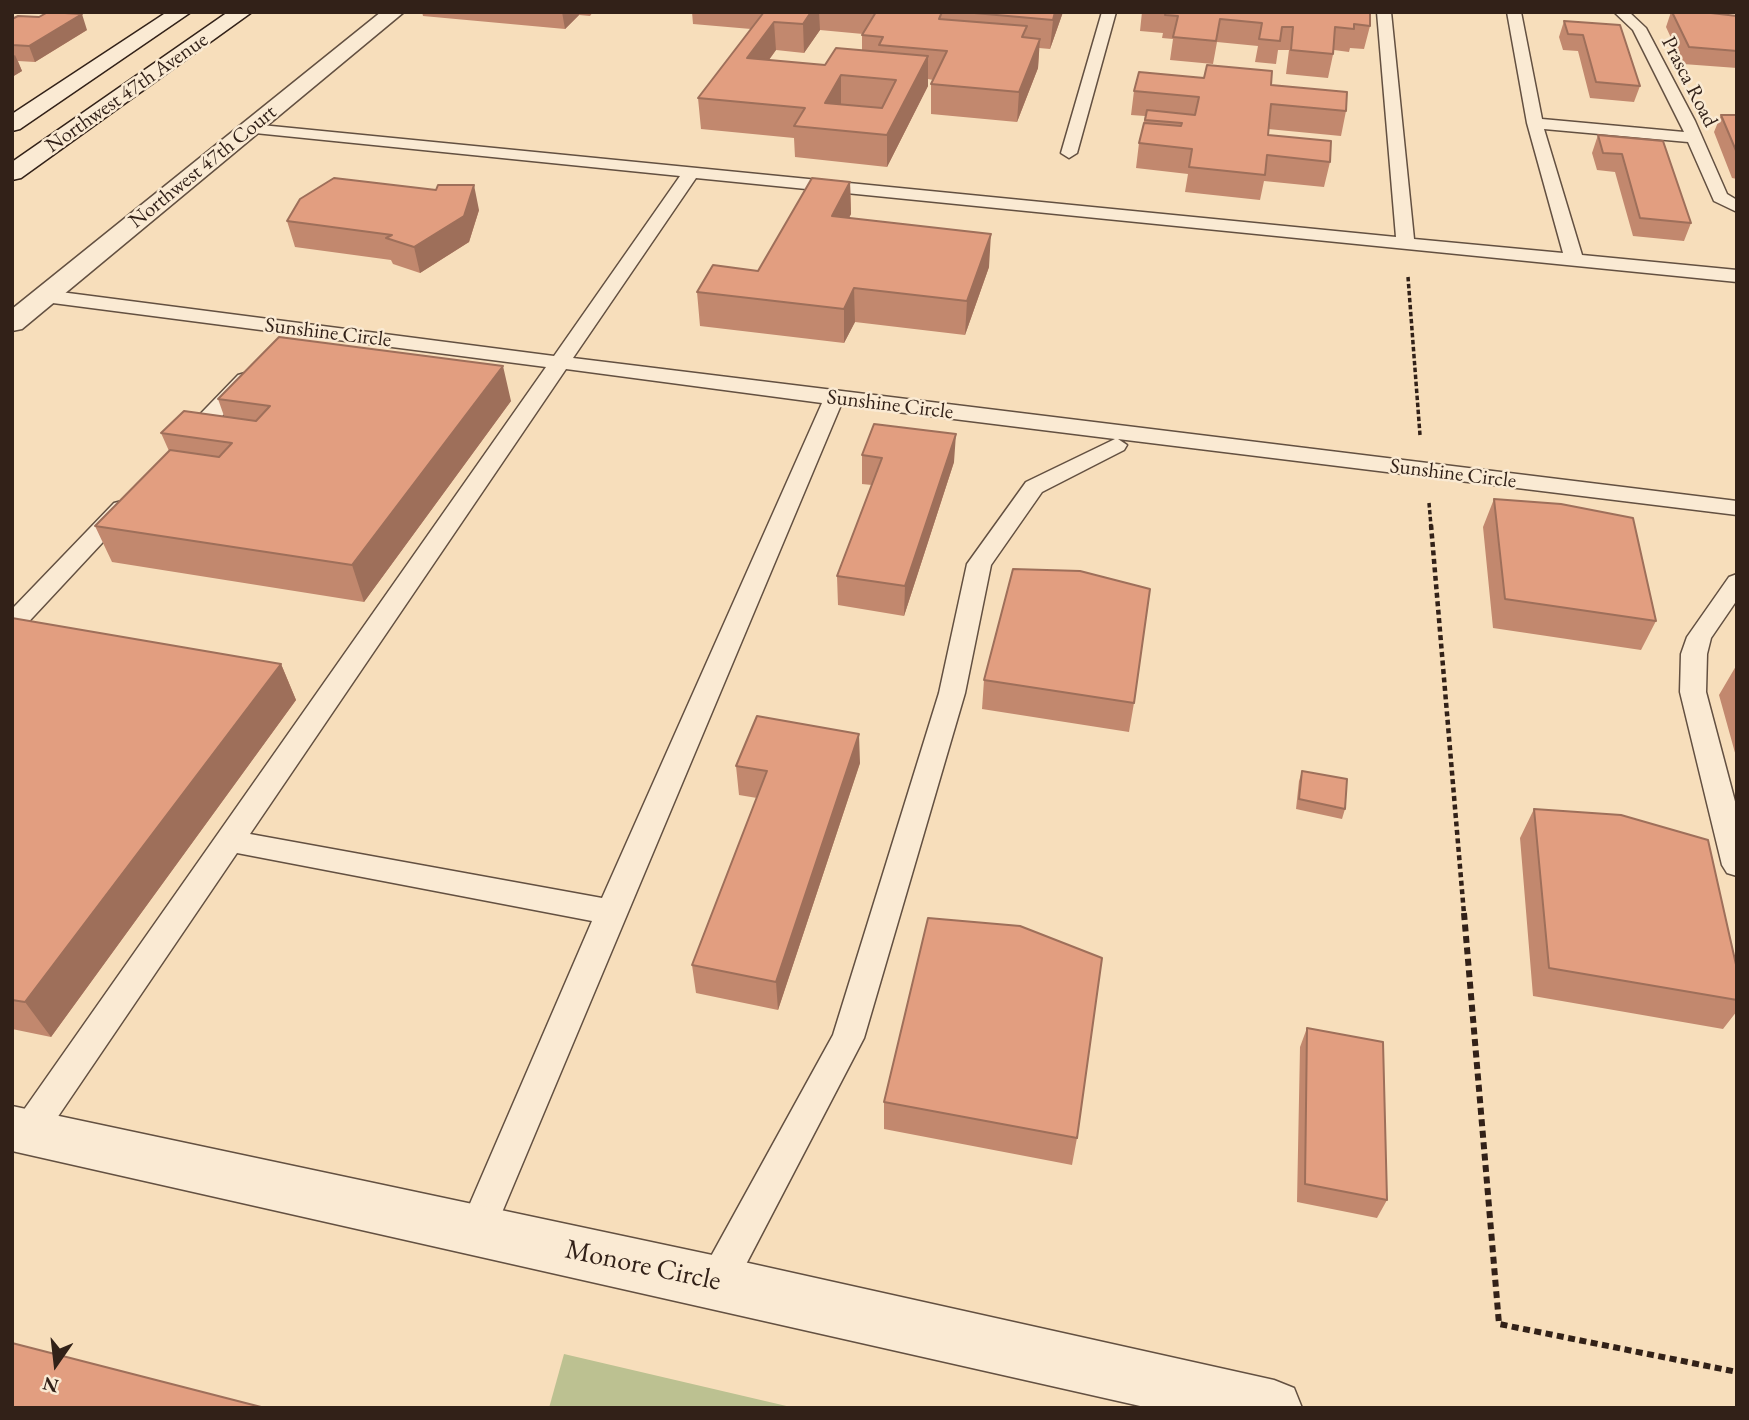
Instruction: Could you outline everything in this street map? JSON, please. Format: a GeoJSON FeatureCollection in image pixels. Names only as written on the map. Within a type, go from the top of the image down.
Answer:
{"type":"FeatureCollection","features":[{"type":"Feature","properties":{"kind":"street","name":"Northwest 47th Avenue"},"geometry":{"type":"LineString","coordinates":[[12,124],[181,12]]}},
{"type":"Feature","properties":{"kind":"street"},"geometry":{"type":"LineString","coordinates":[[189,12],[195,15],[199,31],[190,49]]}},
{"type":"Feature","properties":{"kind":"street","name":"Northwest 47th Avenue"},"geometry":{"type":"LineString","coordinates":[[12,173],[243,12]]}},
{"type":"Feature","properties":{"kind":"street","name":"Northwest 47th Court"},"geometry":{"type":"LineString","coordinates":[[12,323],[394,12]]}},
{"type":"Feature","properties":{"kind":"street","name":"Monore Circle"},"geometry":{"type":"LineString","coordinates":[[20,1130],[717,1282],[1273,1408]]}},
{"type":"Feature","properties":{"kind":"lane"},"geometry":{"type":"LineString","coordinates":[[1069,153],[1108,12]]}},
{"type":"Feature","properties":{"kind":"lane"},"geometry":{"type":"LineString","coordinates":[[1384,12],[1406,244]]}},
{"type":"Feature","properties":{"kind":"lane"},"geometry":{"type":"LineString","coordinates":[[1514,12],[1535,123],[1574,260]]}},
{"type":"Feature","properties":{"kind":"lane","name":"Prasca Road"},"geometry":{"type":"LineString","coordinates":[[1621,12],[1639,28],[1720,197],[1737,207]]}},
{"type":"Feature","properties":{"kind":"lane"},"geometry":{"type":"LineString","coordinates":[[1535,123],[1694,138]]}},
{"type":"Feature","properties":{"kind":"lane"},"geometry":{"type":"LineString","coordinates":[[251,129],[1737,276]]}},
{"type":"Feature","properties":{"kind":"lane"},"geometry":{"type":"LineString","coordinates":[[20,1130],[229,841],[691,173]]}},
{"type":"Feature","properties":{"kind":"lane","name":"Sunshine Circle"},"geometry":{"type":"LineString","coordinates":[[45,296],[834,398],[1737,508]]}},
{"type":"Feature","properties":{"kind":"lane"},"geometry":{"type":"LineString","coordinates":[[276,347],[294,329]]}},
{"type":"Feature","properties":{"kind":"lane"},"geometry":{"type":"LineString","coordinates":[[174,454],[258,366]]}},
{"type":"Feature","properties":{"kind":"lane"},"geometry":{"type":"LineString","coordinates":[[477,1229],[834,398]]}},
{"type":"Feature","properties":{"kind":"lane"},"geometry":{"type":"LineString","coordinates":[[717,1282],[848,1038],[952,692],[979,564],[1034,487],[1116,445]]}},
{"type":"Feature","properties":{"kind":"lane"},"geometry":{"type":"LineString","coordinates":[[12,624],[136,494]]}},
{"type":"Feature","properties":{"kind":"lane"},"geometry":{"type":"LineString","coordinates":[[1737,582],[1699,637],[1695,654],[1693,692],[1737,865]]}},
{"type":"Feature","properties":{"kind":"lane"},"geometry":{"type":"LineString","coordinates":[[229,841],[611,912]]}},
{"type":"Feature","properties":{"kind":"path"},"geometry":{"type":"LineString","coordinates":[[1406,244],[1499,1324],[1737,1371]]}},
{"type":"Feature","properties":{"kind":"green space"},"geometry":{"type":"Polygon","coordinates":[[[564,1354],[795,1408],[549,1408],[564,1354]]]}},
{"type":"Feature","properties":{"kind":"building"},"geometry":{"type":"Polygon","coordinates":[[[48,12],[82,14],[29,46],[12,45],[12,19],[18,16],[39,17],[48,12]]]}},
{"type":"Feature","properties":{"kind":"building"},"geometry":{"type":"Polygon","coordinates":[[[764,12],[811,12],[803,24],[774,22],[747,58],[825,65],[836,48],[928,56],[887,135],[794,126],[805,108],[698,98],[764,12]],[[841,75],[825,103],[882,108],[896,80],[841,75]]]}},
{"type":"Feature","properties":{"kind":"building"},"geometry":{"type":"Polygon","coordinates":[[[876,12],[942,12],[939,19],[1027,26],[1022,37],[1040,39],[1019,92],[931,84],[947,51],[879,45],[883,37],[862,35],[876,12]]]}},
{"type":"Feature","properties":{"kind":"building"},"geometry":{"type":"Polygon","coordinates":[[[963,12],[1055,12],[1053,20],[963,12]]]}},
{"type":"Feature","properties":{"kind":"building"},"geometry":{"type":"Polygon","coordinates":[[[1166,12],[1370,12],[1370,26],[1354,24],[1354,29],[1335,27],[1333,54],[1291,50],[1293,27],[1282,27],[1280,41],[1259,39],[1262,23],[1220,19],[1216,41],[1173,37],[1178,16],[1165,15],[1166,12]]]}},
{"type":"Feature","properties":{"kind":"building"},"geometry":{"type":"Polygon","coordinates":[[[1672,12],[1737,16],[1737,51],[1689,47],[1672,12]]]}},
{"type":"Feature","properties":{"kind":"building"},"geometry":{"type":"Polygon","coordinates":[[[1564,21],[1620,25],[1640,86],[1596,82],[1583,35],[1568,34],[1564,21]]]}},
{"type":"Feature","properties":{"kind":"building"},"geometry":{"type":"Polygon","coordinates":[[[1207,65],[1272,71],[1271,85],[1347,92],[1346,111],[1271,104],[1268,135],[1331,141],[1330,162],[1267,155],[1265,175],[1189,167],[1192,149],[1139,143],[1144,123],[1181,126],[1182,123],[1145,120],[1147,110],[1195,115],[1199,97],[1134,91],[1139,72],[1204,78],[1207,65]]]}},
{"type":"Feature","properties":{"kind":"building"},"geometry":{"type":"Polygon","coordinates":[[[1721,115],[1737,115],[1737,153],[1721,115]]]}},
{"type":"Feature","properties":{"kind":"building"},"geometry":{"type":"Polygon","coordinates":[[[1598,135],[1663,141],[1691,223],[1640,218],[1622,154],[1603,153],[1598,135]]]}},
{"type":"Feature","properties":{"kind":"building"},"geometry":{"type":"Polygon","coordinates":[[[334,178],[436,190],[438,185],[474,185],[464,216],[414,247],[386,238],[392,235],[287,221],[300,199],[334,178]]]}},
{"type":"Feature","properties":{"kind":"building"},"geometry":{"type":"Polygon","coordinates":[[[812,178],[850,182],[832,216],[991,234],[967,301],[854,288],[844,309],[697,292],[713,265],[758,271],[812,178]]]}},
{"type":"Feature","properties":{"kind":"building"},"geometry":{"type":"Polygon","coordinates":[[[279,337],[503,366],[352,565],[95,526],[170,450],[219,457],[232,443],[161,433],[184,411],[256,421],[270,406],[218,399],[279,337]]]}},
{"type":"Feature","properties":{"kind":"building"},"geometry":{"type":"Polygon","coordinates":[[[874,424],[956,434],[905,586],[837,576],[882,458],[862,455],[874,424]]]}},
{"type":"Feature","properties":{"kind":"building"},"geometry":{"type":"Polygon","coordinates":[[[1494,499],[1561,504],[1633,518],[1656,621],[1505,599],[1494,499]]]}},
{"type":"Feature","properties":{"kind":"building"},"geometry":{"type":"Polygon","coordinates":[[[1013,569],[1080,571],[1150,589],[1134,703],[984,680],[1013,569]]]}},
{"type":"Feature","properties":{"kind":"building"},"geometry":{"type":"Polygon","coordinates":[[[12,618],[281,664],[25,1002],[12,1000],[12,618]]]}},
{"type":"Feature","properties":{"kind":"building"},"geometry":{"type":"Polygon","coordinates":[[[757,716],[859,734],[776,982],[692,965],[767,771],[736,766],[757,716]]]}},
{"type":"Feature","properties":{"kind":"building"},"geometry":{"type":"Polygon","coordinates":[[[1302,771],[1347,779],[1345,809],[1299,799],[1302,771]]]}},
{"type":"Feature","properties":{"kind":"building"},"geometry":{"type":"Polygon","coordinates":[[[1534,809],[1621,815],[1708,840],[1737,969],[1737,1000],[1549,968],[1534,809]]]}},
{"type":"Feature","properties":{"kind":"building"},"geometry":{"type":"Polygon","coordinates":[[[928,918],[1020,926],[1102,958],[1077,1138],[884,1102],[928,918]]]}},
{"type":"Feature","properties":{"kind":"building"},"geometry":{"type":"Polygon","coordinates":[[[1307,1028],[1383,1042],[1387,1200],[1305,1184],[1307,1028]]]}},
{"type":"Feature","properties":{"kind":"building"},"geometry":{"type":"Polygon","coordinates":[[[12,1343],[265,1408],[12,1408],[12,1343]]]}}]}
